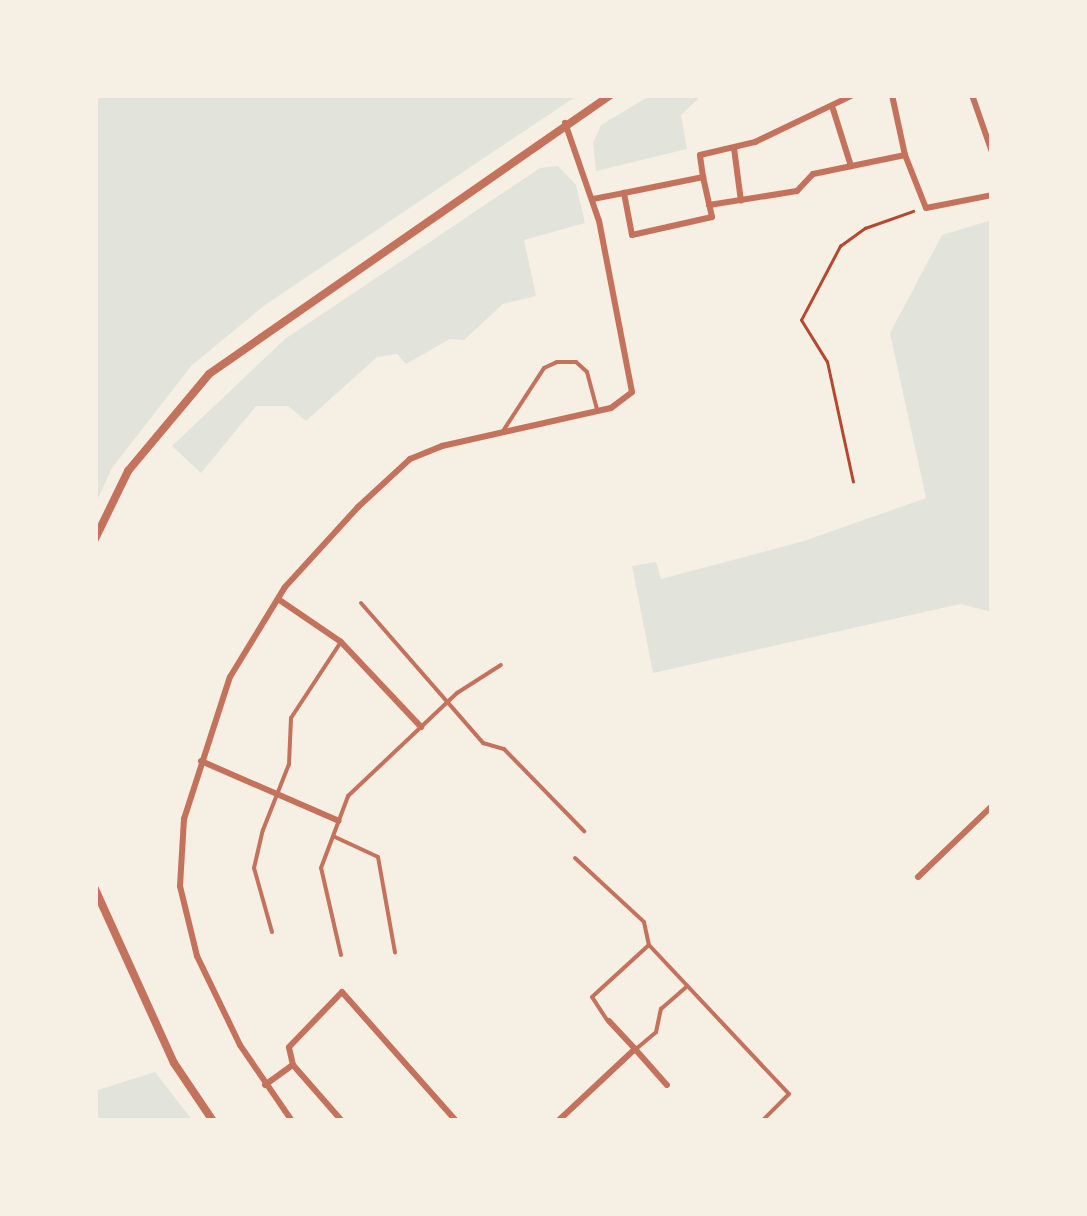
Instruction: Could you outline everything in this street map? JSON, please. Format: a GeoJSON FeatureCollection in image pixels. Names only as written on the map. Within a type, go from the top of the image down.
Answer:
{"type":"FeatureCollection","features":[{"type":"Feature","properties":{"kind":"street"},"geometry":{"type":"LineString","coordinates":[[95,540],[128,471],[209,374],[610,95]]}},
{"type":"Feature","properties":{"kind":"street"},"geometry":{"type":"LineString","coordinates":[[624,192],[632,235],[712,218],[700,155],[734,148],[834,108],[853,95]]}},
{"type":"Feature","properties":{"kind":"street"},"geometry":{"type":"LineString","coordinates":[[892,95],[905,155],[926,208],[992,194]]}},
{"type":"Feature","properties":{"kind":"street"},"geometry":{"type":"LineString","coordinates":[[972,95],[992,152]]}},
{"type":"Feature","properties":{"kind":"street"},"geometry":{"type":"LineString","coordinates":[[834,108],[851,166]]}},
{"type":"Feature","properties":{"kind":"street"},"geometry":{"type":"LineString","coordinates":[[292,1121],[265,1085],[220,1008],[184,908],[180,840],[201,762],[230,676],[278,599],[343,521],[410,460],[502,431],[598,410],[624,400],[634,385],[593,199],[565,123]]}},
{"type":"Feature","properties":{"kind":"street"},"geometry":{"type":"LineString","coordinates":[[734,148],[741,203]]}},
{"type":"Feature","properties":{"kind":"street"},"geometry":{"type":"LineString","coordinates":[[709,205],[734,198],[741,203],[797,191],[813,174],[905,155]]}},
{"type":"Feature","properties":{"kind":"street"},"geometry":{"type":"LineString","coordinates":[[593,199],[703,177]]}},
{"type":"Feature","properties":{"kind":"street"},"geometry":{"type":"LineString","coordinates":[[278,599],[341,642],[421,727]]}},
{"type":"Feature","properties":{"kind":"street"},"geometry":{"type":"LineString","coordinates":[[201,762],[277,791],[339,822]]}},
{"type":"Feature","properties":{"kind":"street"},"geometry":{"type":"LineString","coordinates":[[918,877],[992,806]]}},
{"type":"Feature","properties":{"kind":"street"},"geometry":{"type":"LineString","coordinates":[[95,890],[174,1063],[213,1121]]}},
{"type":"Feature","properties":{"kind":"street"},"geometry":{"type":"LineString","coordinates":[[342,1121],[293,1065],[291,1039],[342,992],[456,1121]]}},
{"type":"Feature","properties":{"kind":"street"},"geometry":{"type":"LineString","coordinates":[[609,1022],[667,1085]]}},
{"type":"Feature","properties":{"kind":"street"},"geometry":{"type":"LineString","coordinates":[[558,1121],[636,1050]]}},
{"type":"Feature","properties":{"kind":"street"},"geometry":{"type":"LineString","coordinates":[[265,1085],[293,1065]]}},
{"type":"Feature","properties":{"kind":"lane"},"geometry":{"type":"LineString","coordinates":[[502,431],[544,368],[557,362],[576,362],[587,372],[598,410]]}},
{"type":"Feature","properties":{"kind":"lane"},"geometry":{"type":"LineString","coordinates":[[361,604],[482,743],[504,749],[584,830]]}},
{"type":"Feature","properties":{"kind":"lane"},"geometry":{"type":"LineString","coordinates":[[272,932],[254,868],[289,764],[292,718],[341,642]]}},
{"type":"Feature","properties":{"kind":"lane"},"geometry":{"type":"LineString","coordinates":[[341,955],[322,886],[348,796],[446,704],[501,664]]}},
{"type":"Feature","properties":{"kind":"lane"},"geometry":{"type":"LineString","coordinates":[[334,836],[378,857],[395,952]]}},
{"type":"Feature","properties":{"kind":"lane"},"geometry":{"type":"LineString","coordinates":[[575,858],[644,922],[648,945],[789,1094],[762,1121]]}},
{"type":"Feature","properties":{"kind":"lane"},"geometry":{"type":"LineString","coordinates":[[609,1022],[592,997],[648,945]]}},
{"type":"Feature","properties":{"kind":"lane"},"geometry":{"type":"LineString","coordinates":[[636,1050],[656,1032],[661,1009],[687,986]]}},
{"type":"Feature","properties":{"kind":"path"},"geometry":{"type":"LineString","coordinates":[[854,482],[827,362],[801,320],[840,246],[866,228],[926,208]]}},
{"type":"Feature","properties":{"kind":"shaded area"},"geometry":{"type":"Polygon","coordinates":[[[95,95],[578,95],[265,305],[192,365],[112,468],[95,505],[95,95]]]}},
{"type":"Feature","properties":{"kind":"shaded area"},"geometry":{"type":"Polygon","coordinates":[[[651,95],[702,95],[681,115],[687,149],[596,171],[593,143],[601,125],[651,95]]]}},
{"type":"Feature","properties":{"kind":"shaded area"},"geometry":{"type":"Polygon","coordinates":[[[558,166],[576,185],[585,223],[524,240],[536,296],[503,304],[464,340],[450,339],[406,364],[397,354],[377,357],[306,421],[288,406],[256,406],[201,473],[172,446],[285,339],[540,168],[558,166]]]}},
{"type":"Feature","properties":{"kind":"shaded area"},"geometry":{"type":"Polygon","coordinates":[[[992,220],[992,612],[960,604],[653,673],[632,566],[656,562],[661,579],[804,541],[926,498],[890,333],[942,235],[992,220]]]}},
{"type":"Feature","properties":{"kind":"shaded area"},"geometry":{"type":"Polygon","coordinates":[[[155,1072],[193,1121],[95,1121],[95,1091],[155,1072]]]}}]}
